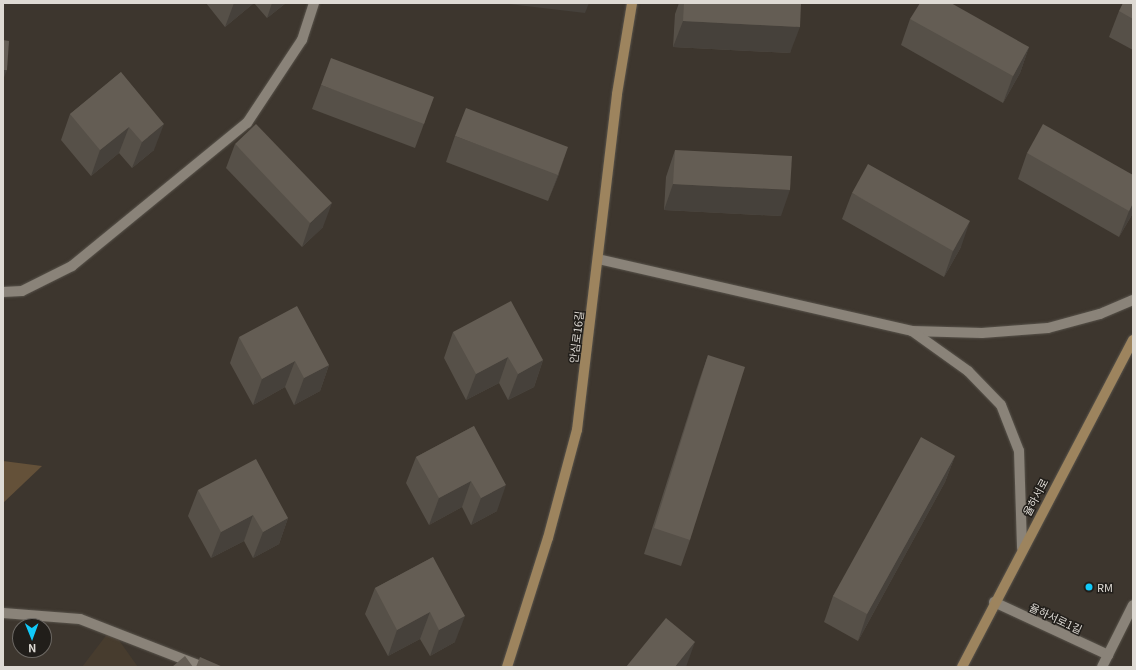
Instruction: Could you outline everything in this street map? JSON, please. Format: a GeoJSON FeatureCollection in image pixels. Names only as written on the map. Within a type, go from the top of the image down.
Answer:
{"type":"FeatureCollection","features":[{"type":"Feature","properties":{"kind":"main road","name":"안심로16길"},"geometry":{"type":"LineString","coordinates":[[507,667],[548,538],[577,430],[617,94],[632,3]]}},
{"type":"Feature","properties":{"kind":"main road","name":"율하서로"},"geometry":{"type":"LineString","coordinates":[[962,667],[1022,548],[1133,340]]}},
{"type":"Feature","properties":{"kind":"street"},"geometry":{"type":"LineString","coordinates":[[3,292],[22,291],[72,266],[246,123],[302,40],[314,3]]}},
{"type":"Feature","properties":{"kind":"street"},"geometry":{"type":"LineString","coordinates":[[598,259],[912,331],[982,333],[1048,328],[1100,314],[1133,300]]}},
{"type":"Feature","properties":{"kind":"street"},"geometry":{"type":"LineString","coordinates":[[912,331],[968,371],[1001,405],[1020,451],[1022,548]]}},
{"type":"Feature","properties":{"kind":"street","name":"율하서로1길"},"geometry":{"type":"LineString","coordinates":[[994,602],[1108,655]]}},
{"type":"Feature","properties":{"kind":"street"},"geometry":{"type":"LineString","coordinates":[[1102,667],[1133,605]]}},
{"type":"Feature","properties":{"kind":"street"},"geometry":{"type":"LineString","coordinates":[[3,613],[80,619],[203,667]]}},
{"type":"Feature","properties":{"kind":"shaded area"},"geometry":{"type":"Polygon","coordinates":[[[3,461],[42,466],[3,503],[3,461]]]}},
{"type":"Feature","properties":{"kind":"shaded area"},"geometry":{"type":"Polygon","coordinates":[[[111,629],[138,667],[82,667],[111,629]]]}},
{"type":"Feature","properties":{"kind":"building"},"geometry":{"type":"Polygon","coordinates":[[[684,3],[801,3],[800,27],[683,21],[684,3]]]}},
{"type":"Feature","properties":{"kind":"building"},"geometry":{"type":"Polygon","coordinates":[[[920,3],[951,3],[1029,47],[1013,76],[910,19],[920,3]]]}},
{"type":"Feature","properties":{"kind":"building"},"geometry":{"type":"Polygon","coordinates":[[[1123,3],[1133,3],[1133,19],[1119,11],[1123,3]]]}},
{"type":"Feature","properties":{"kind":"building"},"geometry":{"type":"Polygon","coordinates":[[[3,40],[9,41],[7,70],[3,70],[3,40]]]}},
{"type":"Feature","properties":{"kind":"building"},"geometry":{"type":"Polygon","coordinates":[[[331,58],[434,97],[424,124],[321,85],[331,58]]]}},
{"type":"Feature","properties":{"kind":"building"},"geometry":{"type":"Polygon","coordinates":[[[121,72],[164,124],[142,142],[129,127],[100,150],[70,114],[121,72]]]}},
{"type":"Feature","properties":{"kind":"building"},"geometry":{"type":"Polygon","coordinates":[[[466,108],[568,147],[558,175],[455,136],[466,108]]]}},
{"type":"Feature","properties":{"kind":"building"},"geometry":{"type":"Polygon","coordinates":[[[256,124],[332,203],[310,223],[235,144],[256,124]]]}},
{"type":"Feature","properties":{"kind":"building"},"geometry":{"type":"Polygon","coordinates":[[[1043,124],[1133,175],[1133,203],[1129,211],[1027,153],[1043,124]]]}},
{"type":"Feature","properties":{"kind":"building"},"geometry":{"type":"Polygon","coordinates":[[[675,150],[792,156],[790,190],[673,184],[675,150]]]}},
{"type":"Feature","properties":{"kind":"building"},"geometry":{"type":"Polygon","coordinates":[[[868,164],[970,221],[953,251],[852,193],[868,164]]]}},
{"type":"Feature","properties":{"kind":"building"},"geometry":{"type":"Polygon","coordinates":[[[511,301],[543,360],[518,374],[508,357],[476,374],[453,332],[511,301]]]}},
{"type":"Feature","properties":{"kind":"building"},"geometry":{"type":"Polygon","coordinates":[[[297,306],[329,365],[304,378],[295,361],[262,379],[239,337],[297,306]]]}},
{"type":"Feature","properties":{"kind":"building"},"geometry":{"type":"Polygon","coordinates":[[[708,355],[745,367],[690,540],[654,528],[708,355]]]}},
{"type":"Feature","properties":{"kind":"building"},"geometry":{"type":"Polygon","coordinates":[[[474,426],[506,485],[481,498],[471,481],[439,498],[416,457],[474,426]]]}},
{"type":"Feature","properties":{"kind":"building"},"geometry":{"type":"Polygon","coordinates":[[[921,437],[955,456],[867,614],[833,596],[921,437]]]}},
{"type":"Feature","properties":{"kind":"building"},"geometry":{"type":"Polygon","coordinates":[[[256,459],[288,518],[263,532],[253,515],[221,532],[198,490],[256,459]]]}},
{"type":"Feature","properties":{"kind":"building"},"geometry":{"type":"Polygon","coordinates":[[[433,557],[465,616],[439,630],[430,612],[397,630],[375,588],[433,557]]]}},
{"type":"Feature","properties":{"kind":"building"},"geometry":{"type":"Polygon","coordinates":[[[666,618],[695,642],[675,667],[626,667],[666,618]]]}},
{"type":"Feature","properties":{"kind":"building"},"geometry":{"type":"Polygon","coordinates":[[[185,656],[193,667],[172,667],[185,656]]]}},
{"type":"Feature","properties":{"kind":"building"},"geometry":{"type":"Polygon","coordinates":[[[200,657],[223,667],[196,667],[200,657]]]}},
{"type":"Feature","properties":{"kind":"place","name":"RM"},"geometry":{"type":"Point","coordinates":[1089,587]}}]}
